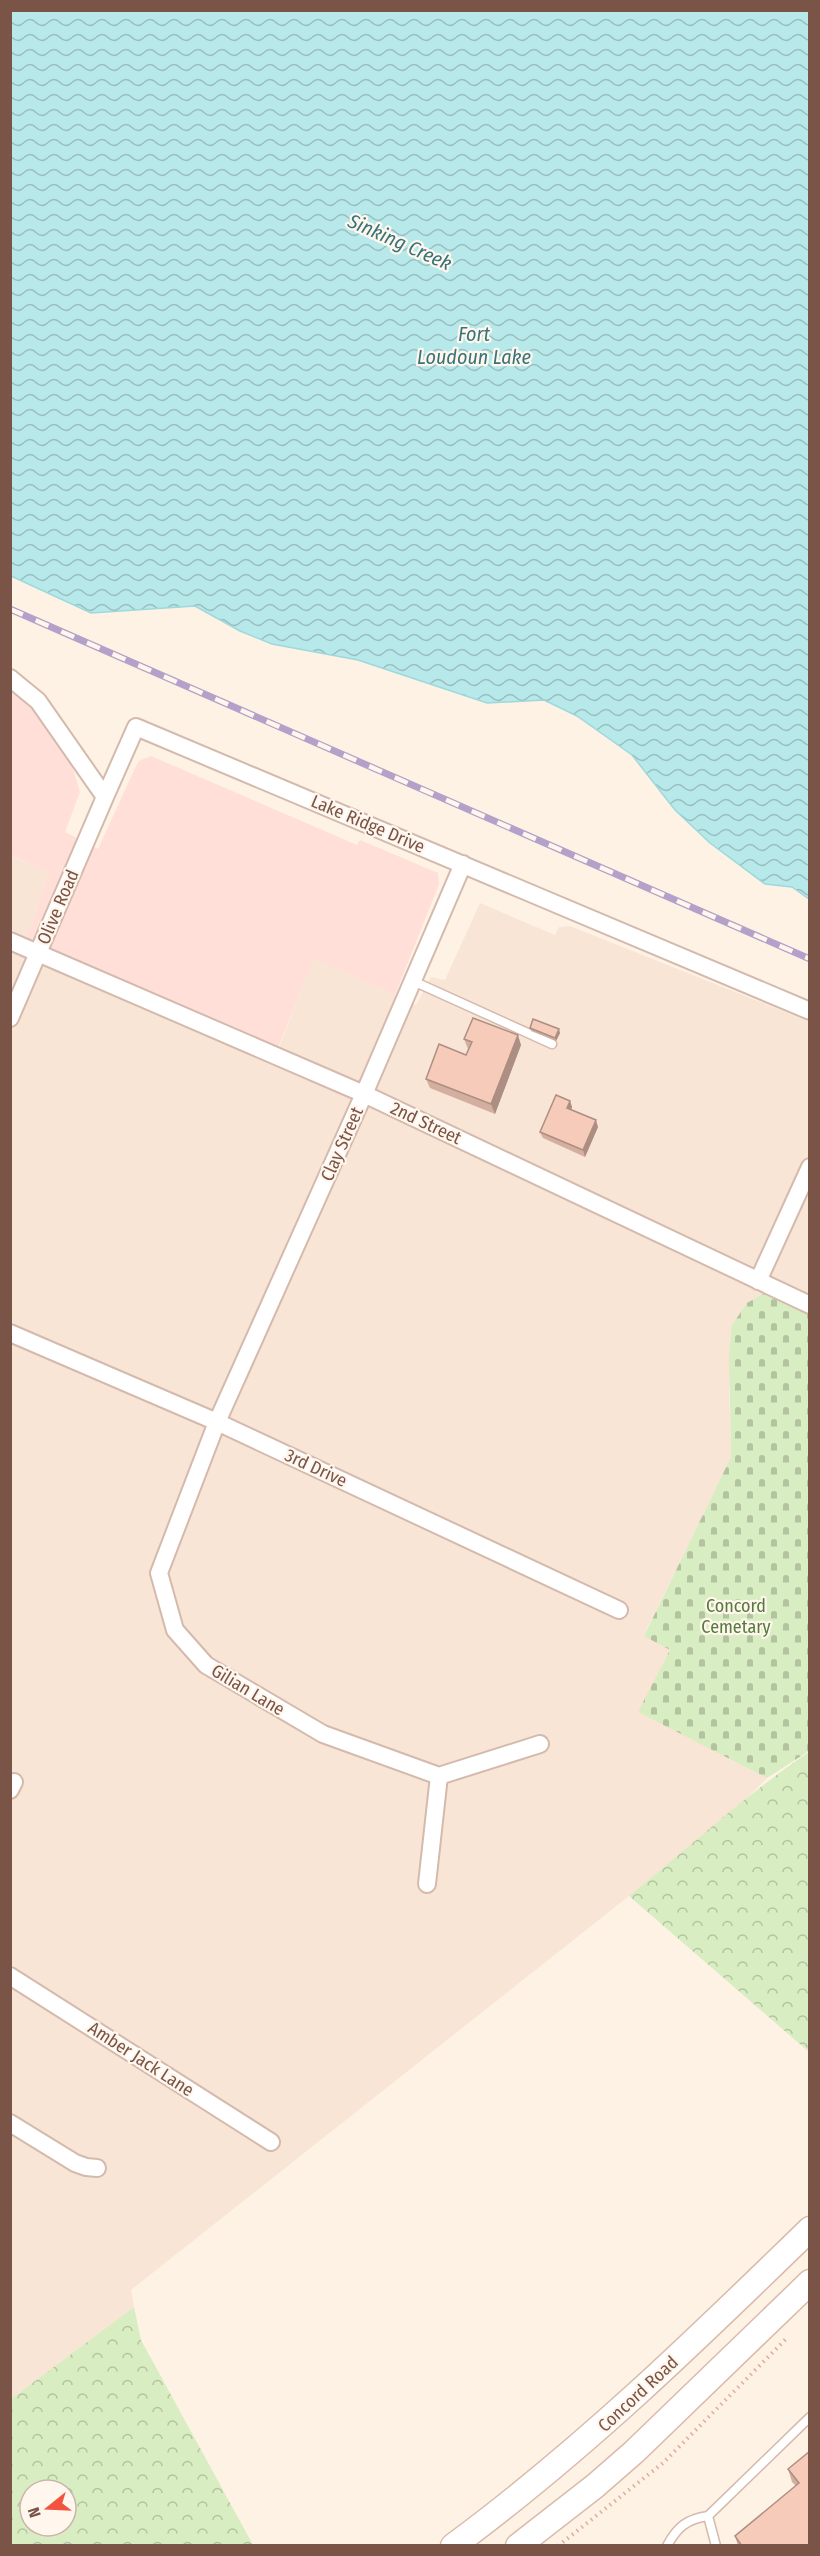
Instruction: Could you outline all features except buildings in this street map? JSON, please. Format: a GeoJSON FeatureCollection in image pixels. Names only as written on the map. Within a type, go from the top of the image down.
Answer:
{"type":"FeatureCollection","features":[{"type":"Feature","properties":{"kind":"main road","name":"Concord Road"},"geometry":{"type":"LineString","coordinates":[[453,2546],[547,2474],[640,2393],[810,2229]]}},
{"type":"Feature","properties":{"kind":"main road"},"geometry":{"type":"LineString","coordinates":[[494,2516],[516,2546],[595,2487],[634,2452],[810,2282]]}},
{"type":"Feature","properties":{"kind":"street"},"geometry":{"type":"LineString","coordinates":[[10,678],[38,701],[105,797]]}},
{"type":"Feature","properties":{"kind":"street","name":"Lake Ridge Drive"},"geometry":{"type":"LineString","coordinates":[[105,797],[136,727],[810,1011]]}},
{"type":"Feature","properties":{"kind":"street","name":"Olive Road"},"geometry":{"type":"LineString","coordinates":[[10,1018],[105,797]]}},
{"type":"Feature","properties":{"kind":"street","name":"Clay Street"},"geometry":{"type":"LineString","coordinates":[[217,1422],[364,1094],[463,864]]}},
{"type":"Feature","properties":{"kind":"street","name":"2nd Street"},"geometry":{"type":"LineString","coordinates":[[10,941],[364,1094],[810,1305]]}},
{"type":"Feature","properties":{"kind":"street"},"geometry":{"type":"LineString","coordinates":[[758,1281],[810,1167]]}},
{"type":"Feature","properties":{"kind":"street","name":"3rd Drive"},"geometry":{"type":"LineString","coordinates":[[10,1334],[217,1422],[619,1610]]}},
{"type":"Feature","properties":{"kind":"street","name":"Gilian Lane"},"geometry":{"type":"LineString","coordinates":[[217,1422],[159,1572],[175,1630],[206,1665],[323,1734],[439,1776]]}},
{"type":"Feature","properties":{"kind":"street"},"geometry":{"type":"LineString","coordinates":[[427,1884],[439,1776],[540,1744]]}},
{"type":"Feature","properties":{"kind":"street","name":"Amber Jack Lane"},"geometry":{"type":"LineString","coordinates":[[10,1976],[271,2142]]}},
{"type":"Feature","properties":{"kind":"street"},"geometry":{"type":"LineString","coordinates":[[10,2123],[75,2163],[86,2168],[97,2168]]}},
{"type":"Feature","properties":{"kind":"lane"},"geometry":{"type":"LineString","coordinates":[[412,981],[552,1044]]}},
{"type":"Feature","properties":{"kind":"lane"},"geometry":{"type":"LineString","coordinates":[[667,2546],[675,2532],[691,2519],[708,2516],[810,2418]]}},
{"type":"Feature","properties":{"kind":"lane"},"geometry":{"type":"LineString","coordinates":[[708,2516],[716,2546]]}},
{"type":"Feature","properties":{"kind":"shaded area"},"geometry":{"type":"Polygon","coordinates":[[[10,686],[29,702],[69,756],[80,792],[65,832],[98,849],[135,768],[139,761],[151,756],[357,845],[360,840],[438,873],[439,884],[395,995],[314,958],[272,1063],[50,967],[16,957],[33,921],[48,872],[11,855],[10,686]]]}},
{"type":"Feature","properties":{"kind":"shaded area"},"geometry":{"type":"Polygon","coordinates":[[[10,855],[48,872],[33,921],[17,958],[50,967],[273,1063],[314,957],[416,1005],[431,977],[445,980],[480,903],[555,935],[559,927],[570,926],[810,1022],[809,1312],[729,1387],[731,1457],[644,1635],[670,1650],[639,1712],[767,1778],[736,1809],[629,1896],[131,2290],[134,2307],[11,2399],[10,855]]]}},
{"type":"Feature","properties":{"kind":"green space","name":"Concord Cemetary"},"geometry":{"type":"Polygon","coordinates":[[[766,1292],[809,1312],[809,1751],[767,1778],[638,1712],[670,1650],[644,1636],[731,1457],[729,1355],[732,1325],[747,1303],[766,1292]]]}},
{"type":"Feature","properties":{"kind":"green space"},"geometry":{"type":"Polygon","coordinates":[[[809,1752],[809,2052],[629,1896],[740,1804],[809,1752]]]}},
{"type":"Feature","properties":{"kind":"green space"},"geometry":{"type":"Polygon","coordinates":[[[134,2307],[141,2340],[253,2545],[11,2545],[11,2399],[134,2307]]]}},
{"type":"Feature","properties":{"kind":"water","name":"Fort Loudoun Lake"},"geometry":{"type":"Polygon","coordinates":[[[11,10],[809,11],[809,899],[792,887],[765,884],[710,843],[675,810],[632,755],[577,716],[544,700],[487,703],[358,660],[272,644],[240,631],[195,606],[91,613],[11,576],[11,10]]]}},
{"type":"Feature","properties":{"kind":"railway"},"geometry":{"type":"LineString","coordinates":[[10,609],[810,959]]}},
{"type":"Feature","properties":{"kind":"water label","name":"Sinking Creek"},"geometry":{"type":"Point","coordinates":[400,242]}}]}
